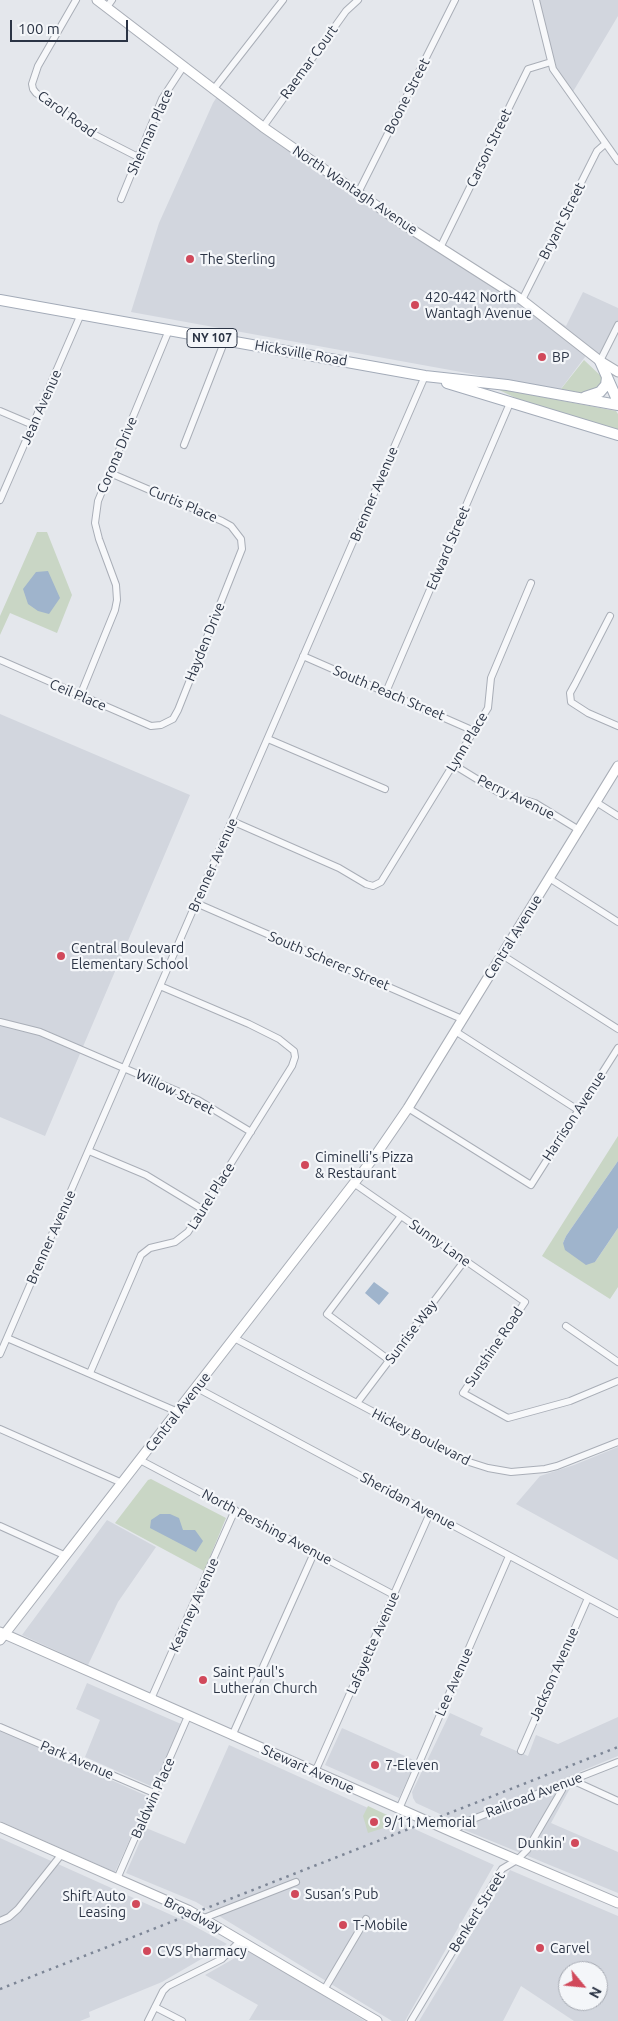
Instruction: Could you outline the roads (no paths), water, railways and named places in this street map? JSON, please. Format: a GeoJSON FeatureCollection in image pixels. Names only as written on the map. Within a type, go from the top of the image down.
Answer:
{"type":"FeatureCollection","features":[{"type":"Feature","properties":{"kind":"main road","name":"North Wantagh Avenue"},"geometry":{"type":"LineString","coordinates":[[97,0],[110,4],[183,68],[262,127],[440,248],[522,300],[600,361],[618,372]]}},
{"type":"Feature","properties":{"kind":"main road","name":"Hicksville Road"},"geometry":{"type":"LineString","coordinates":[[0,300],[425,376],[507,385],[618,404]]}},
{"type":"Feature","properties":{"kind":"main road"},"geometry":{"type":"LineString","coordinates":[[600,361],[618,404]]}},
{"type":"Feature","properties":{"kind":"main road","name":"Hicksville Road"},"geometry":{"type":"LineString","coordinates":[[425,376],[618,435]]}},
{"type":"Feature","properties":{"kind":"main road"},"geometry":{"type":"LineString","coordinates":[[581,398],[600,392],[606,385],[607,376]]}},
{"type":"Feature","properties":{"kind":"main road","name":"Central Avenue"},"geometry":{"type":"LineString","coordinates":[[2,1636],[236,1339],[355,1184],[408,1108],[618,766]]}},
{"type":"Feature","properties":{"kind":"main road","name":"Stewart Avenue"},"geometry":{"type":"LineString","coordinates":[[2,1636],[618,1903]]}},
{"type":"Feature","properties":{"kind":"main road","name":"Broadway"},"geometry":{"type":"LineString","coordinates":[[0,1827],[204,1918],[377,2021]]}},
{"type":"Feature","properties":{"kind":"street","name":"Carol Road"},"geometry":{"type":"LineString","coordinates":[[76,0],[38,66],[32,84],[33,89],[95,135],[138,156]]}},
{"type":"Feature","properties":{"kind":"street"},"geometry":{"type":"LineString","coordinates":[[213,90],[283,0]]}},
{"type":"Feature","properties":{"kind":"street","name":"Raemar Court"},"geometry":{"type":"LineString","coordinates":[[262,127],[346,11],[358,0]]}},
{"type":"Feature","properties":{"kind":"street","name":"Boone Street"},"geometry":{"type":"LineString","coordinates":[[358,193],[455,0]]}},
{"type":"Feature","properties":{"kind":"street"},"geometry":{"type":"LineString","coordinates":[[536,0],[553,69],[618,161]]}},
{"type":"Feature","properties":{"kind":"street","name":"Carson Street"},"geometry":{"type":"LineString","coordinates":[[440,248],[528,69],[551,62]]}},
{"type":"Feature","properties":{"kind":"street","name":"Sherman Place"},"geometry":{"type":"LineString","coordinates":[[121,199],[162,99],[183,68]]}},
{"type":"Feature","properties":{"kind":"street","name":"Bryant Street"},"geometry":{"type":"LineString","coordinates":[[522,300],[597,150],[605,144]]}},
{"type":"Feature","properties":{"kind":"street","name":"Jean Avenue"},"geometry":{"type":"LineString","coordinates":[[0,500],[81,314]]}},
{"type":"Feature","properties":{"kind":"street"},"geometry":{"type":"LineString","coordinates":[[600,361],[618,324]]}},
{"type":"Feature","properties":{"kind":"street","name":"Corona Drive"},"geometry":{"type":"LineString","coordinates":[[80,696],[115,610],[117,600],[116,585],[95,523],[98,501],[169,330]]}},
{"type":"Feature","properties":{"kind":"street"},"geometry":{"type":"LineString","coordinates":[[184,445],[225,340]]}},
{"type":"Feature","properties":{"kind":"street","name":"Brenner Avenue"},"geometry":{"type":"LineString","coordinates":[[0,1354],[425,376]]}},
{"type":"Feature","properties":{"kind":"street","name":"Edward Street"},"geometry":{"type":"LineString","coordinates":[[386,692],[510,403]]}},
{"type":"Feature","properties":{"kind":"street"},"geometry":{"type":"LineString","coordinates":[[0,411],[33,425]]}},
{"type":"Feature","properties":{"kind":"street","name":"Curtis Place"},"geometry":{"type":"LineString","coordinates":[[110,473],[231,526],[242,539],[242,549]]}},
{"type":"Feature","properties":{"kind":"street","name":"Hayden Drive"},"geometry":{"type":"LineString","coordinates":[[158,726],[173,719],[178,710],[242,549]]}},
{"type":"Feature","properties":{"kind":"street","name":"Lynn Place"},"geometry":{"type":"LineString","coordinates":[[232,821],[339,868],[366,884],[373,886],[381,882],[488,708],[490,678],[531,583]]}},
{"type":"Feature","properties":{"kind":"street"},"geometry":{"type":"LineString","coordinates":[[610,616],[570,693],[571,702],[588,713],[618,726]]}},
{"type":"Feature","properties":{"kind":"street","name":"South Peach Street"},"geometry":{"type":"LineString","coordinates":[[303,656],[474,731]]}},
{"type":"Feature","properties":{"kind":"street","name":"Ceil Place"},"geometry":{"type":"LineString","coordinates":[[0,660],[151,726],[158,726]]}},
{"type":"Feature","properties":{"kind":"street"},"geometry":{"type":"LineString","coordinates":[[268,739],[385,789]]}},
{"type":"Feature","properties":{"kind":"street","name":"Perry Avenue"},"geometry":{"type":"LineString","coordinates":[[454,765],[498,792],[535,803],[579,830]]}},
{"type":"Feature","properties":{"kind":"street"},"geometry":{"type":"LineString","coordinates":[[596,802],[618,816]]}},
{"type":"Feature","properties":{"kind":"street"},"geometry":{"type":"LineString","coordinates":[[549,878],[618,922]]}},
{"type":"Feature","properties":{"kind":"street","name":"South Scherer Street"},"geometry":{"type":"LineString","coordinates":[[196,903],[462,1019]]}},
{"type":"Feature","properties":{"kind":"street"},"geometry":{"type":"LineString","coordinates":[[502,955],[618,1029]]}},
{"type":"Feature","properties":{"kind":"street","name":"Laurel Place"},"geometry":{"type":"LineString","coordinates":[[90,1373],[141,1255],[150,1248],[176,1242],[183,1238],[292,1066],[295,1055],[294,1051],[264,1031],[160,986]]}},
{"type":"Feature","properties":{"kind":"street","name":"Willow Street"},"geometry":{"type":"LineString","coordinates":[[0,1022],[40,1032],[198,1100],[250,1132]]}},
{"type":"Feature","properties":{"kind":"street"},"geometry":{"type":"LineString","coordinates":[[455,1031],[578,1110]]}},
{"type":"Feature","properties":{"kind":"street","name":"Harrison Avenue"},"geometry":{"type":"LineString","coordinates":[[408,1108],[531,1184],[618,1048]]}},
{"type":"Feature","properties":{"kind":"street"},"geometry":{"type":"LineString","coordinates":[[89,1150],[146,1174],[202,1208]]}},
{"type":"Feature","properties":{"kind":"street","name":"Sunny Lane"},"geometry":{"type":"LineString","coordinates":[[355,1184],[525,1302]]}},
{"type":"Feature","properties":{"kind":"street"},"geometry":{"type":"LineString","coordinates":[[389,1360],[327,1314],[401,1216]]}},
{"type":"Feature","properties":{"kind":"street","name":"Sunrise Way"},"geometry":{"type":"LineString","coordinates":[[356,1403],[465,1260]]}},
{"type":"Feature","properties":{"kind":"street","name":"Sunshine Road"},"geometry":{"type":"LineString","coordinates":[[525,1302],[463,1393],[508,1418],[570,1401],[618,1381]]}},
{"type":"Feature","properties":{"kind":"street"},"geometry":{"type":"LineString","coordinates":[[566,1326],[618,1362]]}},
{"type":"Feature","properties":{"kind":"street"},"geometry":{"type":"LineString","coordinates":[[7,1338],[178,1412]]}},
{"type":"Feature","properties":{"kind":"street","name":"Hickey Boulevard"},"geometry":{"type":"LineString","coordinates":[[236,1339],[466,1461],[499,1471],[527,1472],[551,1467],[618,1442]]}},
{"type":"Feature","properties":{"kind":"street","name":"Sheridan Avenue"},"geometry":{"type":"LineString","coordinates":[[197,1388],[618,1614]]}},
{"type":"Feature","properties":{"kind":"street"},"geometry":{"type":"LineString","coordinates":[[0,1429],[122,1483]]}},
{"type":"Feature","properties":{"kind":"street","name":"North Pershing Avenue"},"geometry":{"type":"LineString","coordinates":[[140,1460],[394,1595]]}},
{"type":"Feature","properties":{"kind":"street","name":"Kearney Avenue"},"geometry":{"type":"LineString","coordinates":[[151,1699],[235,1510]]}},
{"type":"Feature","properties":{"kind":"street","name":"Lafayette Avenue"},"geometry":{"type":"LineString","coordinates":[[316,1772],[430,1513]]}},
{"type":"Feature","properties":{"kind":"street"},"geometry":{"type":"LineString","coordinates":[[0,1526],[66,1556]]}},
{"type":"Feature","properties":{"kind":"street"},"geometry":{"type":"LineString","coordinates":[[232,1736],[314,1553]]}},
{"type":"Feature","properties":{"kind":"street","name":"Lee Avenue"},"geometry":{"type":"LineString","coordinates":[[399,1809],[509,1556]]}},
{"type":"Feature","properties":{"kind":"street","name":"Jackson Avenue"},"geometry":{"type":"LineString","coordinates":[[521,1751],[588,1598]]}},
{"type":"Feature","properties":{"kind":"street","name":"Baldwin Place"},"geometry":{"type":"LineString","coordinates":[[117,1879],[188,1716]]}},
{"type":"Feature","properties":{"kind":"street","name":"Park Avenue"},"geometry":{"type":"LineString","coordinates":[[0,1727],[154,1793]]}},
{"type":"Feature","properties":{"kind":"street","name":"Railroad Avenue"},"geometry":{"type":"LineString","coordinates":[[452,1832],[468,1821],[618,1762]]}},
{"type":"Feature","properties":{"kind":"street"},"geometry":{"type":"LineString","coordinates":[[572,1780],[618,1801]]}},
{"type":"Feature","properties":{"kind":"street","name":"Benkert Street"},"geometry":{"type":"LineString","coordinates":[[411,2021],[502,1869],[517,1860],[527,1850],[562,1790],[562,1784]]}},
{"type":"Feature","properties":{"kind":"street"},"geometry":{"type":"LineString","coordinates":[[0,1921],[9,1918],[18,1910],[62,1854]]}},
{"type":"Feature","properties":{"kind":"street"},"geometry":{"type":"LineString","coordinates":[[204,1918],[296,1882]]}},
{"type":"Feature","properties":{"kind":"street"},"geometry":{"type":"LineString","coordinates":[[324,1990],[366,1919]]}},
{"type":"Feature","properties":{"kind":"street"},"geometry":{"type":"LineString","coordinates":[[148,2021],[163,1991],[168,1986],[222,1959],[241,1940]]}},
{"type":"Feature","properties":{"kind":"street"},"geometry":{"type":"LineString","coordinates":[[155,2007],[182,2021]]}},
{"type":"Feature","properties":{"kind":"water"},"geometry":{"type":"Polygon","coordinates":[[[48,571],[60,598],[49,614],[38,611],[28,604],[23,589],[36,572],[48,571]]]}},
{"type":"Feature","properties":{"kind":"water"},"geometry":{"type":"Polygon","coordinates":[[[618,1161],[618,1228],[595,1262],[586,1265],[565,1250],[563,1243],[618,1161]]]}},
{"type":"Feature","properties":{"kind":"water"},"geometry":{"type":"Polygon","coordinates":[[[374,1282],[389,1293],[379,1305],[365,1293],[374,1282]]]}},
{"type":"Feature","properties":{"kind":"water"},"geometry":{"type":"Polygon","coordinates":[[[160,1514],[170,1514],[179,1518],[183,1530],[195,1530],[203,1541],[196,1552],[150,1528],[151,1520],[160,1514]]]}},
{"type":"Feature","properties":{"kind":"railway"},"geometry":{"type":"LineString","coordinates":[[0,1989],[618,1747]]}},
{"type":"Feature","properties":{"kind":"place","name":"The Sterling"},"geometry":{"type":"Point","coordinates":[190,259]}},
{"type":"Feature","properties":{"kind":"place","name":"420-442 North Wantagh Avenue"},"geometry":{"type":"Point","coordinates":[415,305]}},
{"type":"Feature","properties":{"kind":"place","name":"BP"},"geometry":{"type":"Point","coordinates":[542,357]}},
{"type":"Feature","properties":{"kind":"place","name":"Central Boulevard Elementary School"},"geometry":{"type":"Point","coordinates":[61,956]}},
{"type":"Feature","properties":{"kind":"place","name":"Ciminelli's Pizza & Restaurant"},"geometry":{"type":"Point","coordinates":[305,1165]}},
{"type":"Feature","properties":{"kind":"place","name":"Saint Paul's Lutheran Church"},"geometry":{"type":"Point","coordinates":[203,1680]}},
{"type":"Feature","properties":{"kind":"place","name":"7-Eleven"},"geometry":{"type":"Point","coordinates":[375,1765]}},
{"type":"Feature","properties":{"kind":"place","name":"9/11 Memorial"},"geometry":{"type":"Point","coordinates":[374,1822]}},
{"type":"Feature","properties":{"kind":"place","name":"Dunkin'"},"geometry":{"type":"Point","coordinates":[575,1843]}},
{"type":"Feature","properties":{"kind":"place","name":"Susan’s Pub"},"geometry":{"type":"Point","coordinates":[295,1894]}},
{"type":"Feature","properties":{"kind":"place","name":"Shift Auto Leasing"},"geometry":{"type":"Point","coordinates":[136,1904]}},
{"type":"Feature","properties":{"kind":"place","name":"T-Mobile"},"geometry":{"type":"Point","coordinates":[343,1925]}},
{"type":"Feature","properties":{"kind":"place","name":"Carvel"},"geometry":{"type":"Point","coordinates":[540,1948]}},
{"type":"Feature","properties":{"kind":"place","name":"CVS Pharmacy"},"geometry":{"type":"Point","coordinates":[147,1951]}}]}
